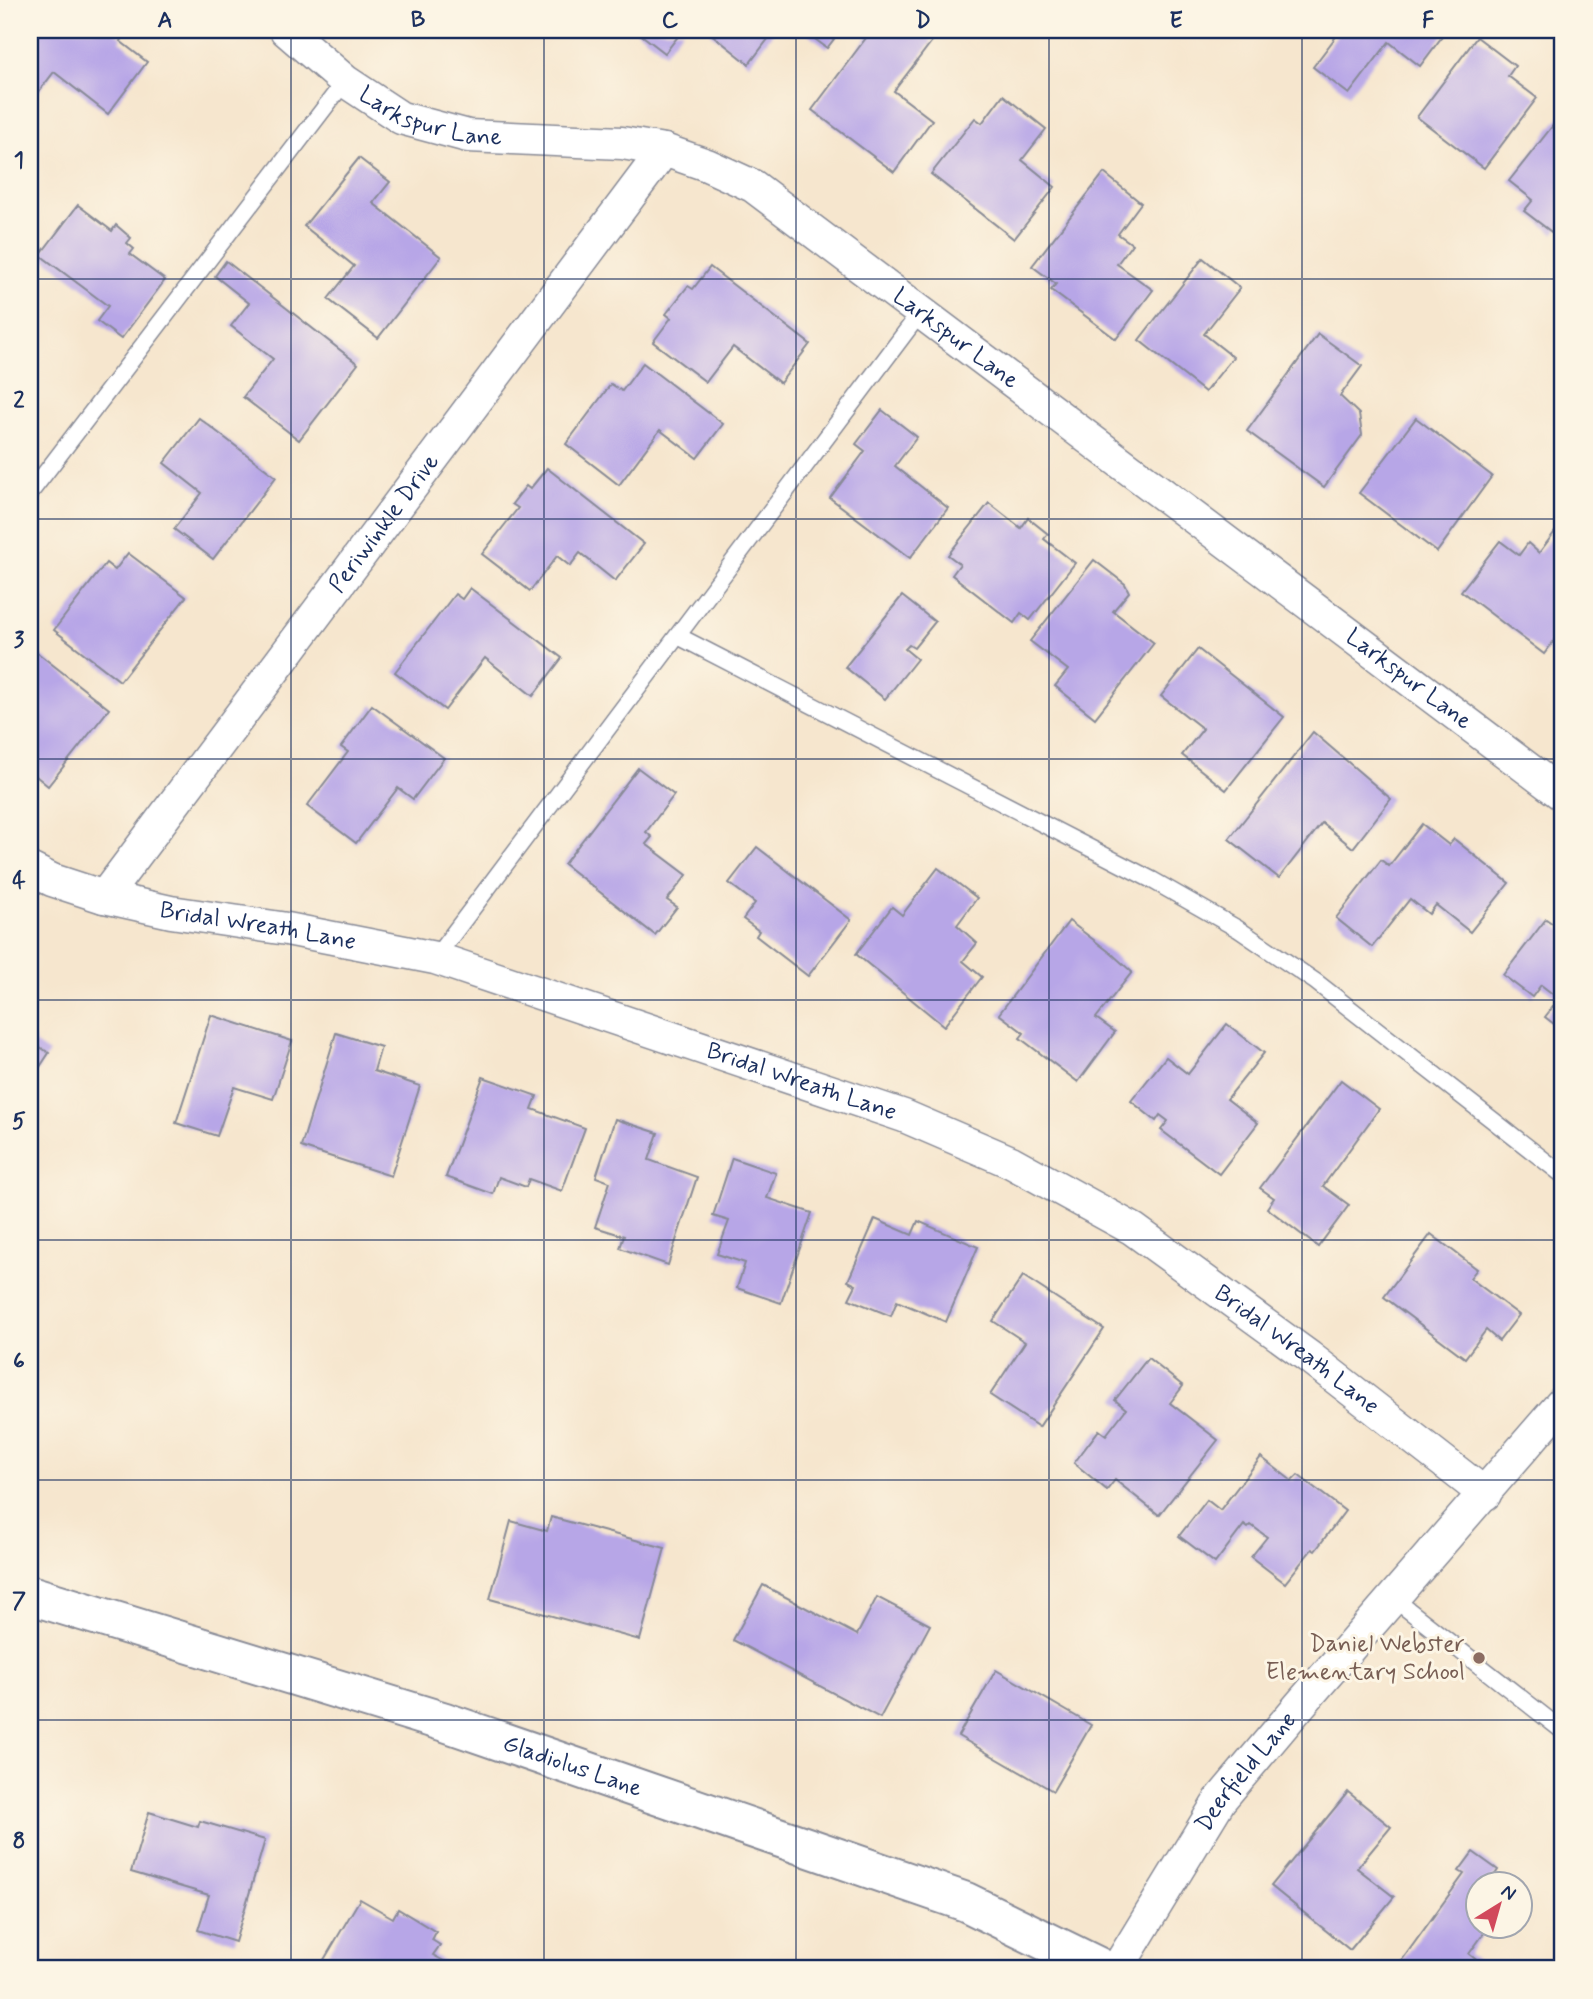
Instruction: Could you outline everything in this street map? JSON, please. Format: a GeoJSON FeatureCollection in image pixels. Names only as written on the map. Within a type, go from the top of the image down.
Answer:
{"type":"FeatureCollection","features":[{"type":"Feature","properties":{"kind":"street","name":"Larkspur Lane"},"geometry":{"type":"LineString","coordinates":[[286,30],[345,81],[401,118],[468,136],[622,143],[664,150],[707,165],[752,186],[1563,795]]}},
{"type":"Feature","properties":{"kind":"street","name":"Periwinkle Drive"},"geometry":{"type":"LineString","coordinates":[[104,897],[664,150]]}},
{"type":"Feature","properties":{"kind":"street","name":"Bridal Wreath Lane"},"geometry":{"type":"LineString","coordinates":[[30,869],[52,880],[104,897],[171,912],[287,929],[435,958],[904,1116],[1010,1163],[1133,1230],[1309,1357],[1485,1494]]}},
{"type":"Feature","properties":{"kind":"street","name":"Deerfield Lane"},"geometry":{"type":"LineString","coordinates":[[1117,1969],[1220,1800],[1563,1402]]}},
{"type":"Feature","properties":{"kind":"street","name":"Gladiolus Lane"},"geometry":{"type":"LineString","coordinates":[[30,1595],[445,1722],[966,1902],[1103,1969]]}},
{"type":"Feature","properties":{"kind":"lane"},"geometry":{"type":"LineString","coordinates":[[30,493],[345,81]]}},
{"type":"Feature","properties":{"kind":"lane"},"geometry":{"type":"LineString","coordinates":[[435,958],[920,313]]}},
{"type":"Feature","properties":{"kind":"lane"},"geometry":{"type":"LineString","coordinates":[[678,636],[1153,880],[1238,929],[1316,982],[1563,1175]]}},
{"type":"Feature","properties":{"kind":"lane"},"geometry":{"type":"LineString","coordinates":[[1393,1598],[1563,1731]]}},
{"type":"Feature","properties":{"kind":"building"},"geometry":{"type":"Polygon","coordinates":[[[30,30],[112,30],[122,38],[120,41],[147,62],[108,114],[54,72],[30,103],[30,30]]]}},
{"type":"Feature","properties":{"kind":"building"},"geometry":{"type":"Polygon","coordinates":[[[635,30],[683,30],[665,53],[635,30]]]}},
{"type":"Feature","properties":{"kind":"building"},"geometry":{"type":"Polygon","coordinates":[[[712,30],[775,30],[749,64],[710,33],[712,30]]]}},
{"type":"Feature","properties":{"kind":"building"},"geometry":{"type":"Polygon","coordinates":[[[803,30],[841,30],[827,48],[803,30]]]}},
{"type":"Feature","properties":{"kind":"building"},"geometry":{"type":"Polygon","coordinates":[[[872,30],[917,30],[932,41],[894,91],[932,120],[894,172],[812,110],[872,30]]]}},
{"type":"Feature","properties":{"kind":"building"},"geometry":{"type":"Polygon","coordinates":[[[1341,30],[1447,30],[1420,66],[1389,42],[1349,94],[1313,67],[1341,30]]]}},
{"type":"Feature","properties":{"kind":"building"},"geometry":{"type":"Polygon","coordinates":[[[1477,37],[1515,66],[1508,76],[1537,98],[1484,168],[1417,117],[1477,37]]]}},
{"type":"Feature","properties":{"kind":"building"},"geometry":{"type":"Polygon","coordinates":[[[1003,95],[1046,129],[1022,160],[1055,187],[1014,239],[931,174],[975,118],[982,123],[1003,95]]]}},
{"type":"Feature","properties":{"kind":"building"},"geometry":{"type":"Polygon","coordinates":[[[1562,114],[1563,222],[1554,234],[1524,211],[1533,200],[1509,181],[1562,114]]]}},
{"type":"Feature","properties":{"kind":"building"},"geometry":{"type":"Polygon","coordinates":[[[359,158],[390,182],[373,203],[441,257],[378,338],[328,299],[354,266],[304,226],[359,158]]]}},
{"type":"Feature","properties":{"kind":"building"},"geometry":{"type":"Polygon","coordinates":[[[1104,173],[1141,203],[1118,234],[1132,244],[1117,264],[1153,290],[1116,339],[1051,290],[1056,284],[1032,266],[1104,173]]]}},
{"type":"Feature","properties":{"kind":"building"},"geometry":{"type":"Polygon","coordinates":[[[78,205],[112,231],[116,225],[131,238],[127,243],[134,249],[130,254],[165,280],[121,339],[97,321],[108,306],[40,255],[78,205]]]}},
{"type":"Feature","properties":{"kind":"building"},"geometry":{"type":"Polygon","coordinates":[[[1203,258],[1240,288],[1204,334],[1233,357],[1205,392],[1139,340],[1203,258]]]}},
{"type":"Feature","properties":{"kind":"building"},"geometry":{"type":"Polygon","coordinates":[[[226,261],[358,364],[299,440],[243,397],[273,359],[231,326],[249,303],[215,276],[226,261]]]}},
{"type":"Feature","properties":{"kind":"building"},"geometry":{"type":"Polygon","coordinates":[[[710,267],[810,344],[780,383],[733,347],[706,382],[653,342],[671,318],[666,314],[688,286],[693,289],[710,267]]]}},
{"type":"Feature","properties":{"kind":"building"},"geometry":{"type":"Polygon","coordinates":[[[1318,334],[1362,366],[1340,396],[1359,414],[1362,435],[1324,487],[1247,431],[1318,334]]]}},
{"type":"Feature","properties":{"kind":"building"},"geometry":{"type":"Polygon","coordinates":[[[643,363],[723,424],[697,458],[660,430],[619,485],[566,444],[611,384],[622,391],[643,363]]]}},
{"type":"Feature","properties":{"kind":"building"},"geometry":{"type":"Polygon","coordinates":[[[882,410],[917,437],[895,466],[948,508],[910,558],[830,498],[865,451],[856,444],[882,410]]]}},
{"type":"Feature","properties":{"kind":"building"},"geometry":{"type":"Polygon","coordinates":[[[199,418],[276,477],[213,559],[174,529],[202,493],[164,463],[199,418]]]}},
{"type":"Feature","properties":{"kind":"building"},"geometry":{"type":"Polygon","coordinates":[[[1416,418],[1492,476],[1437,552],[1359,493],[1416,418]]]}},
{"type":"Feature","properties":{"kind":"building"},"geometry":{"type":"Polygon","coordinates":[[[547,468],[644,544],[615,581],[580,553],[570,566],[557,556],[530,591],[482,554],[518,508],[512,504],[526,486],[530,489],[547,468]]]}},
{"type":"Feature","properties":{"kind":"building"},"geometry":{"type":"Polygon","coordinates":[[[989,503],[1021,528],[1028,518],[1048,534],[1044,539],[1075,563],[1030,620],[1021,613],[1014,623],[952,575],[960,564],[948,555],[989,503]]]}},
{"type":"Feature","properties":{"kind":"building"},"geometry":{"type":"Polygon","coordinates":[[[1563,521],[1563,629],[1544,654],[1461,591],[1500,541],[1519,555],[1528,543],[1539,553],[1563,521]]]}},
{"type":"Feature","properties":{"kind":"building"},"geometry":{"type":"Polygon","coordinates":[[[128,553],[186,597],[120,681],[54,630],[106,563],[115,570],[128,553]]]}},
{"type":"Feature","properties":{"kind":"building"},"geometry":{"type":"Polygon","coordinates":[[[1094,560],[1125,584],[1129,592],[1113,611],[1154,643],[1095,718],[1055,686],[1068,670],[1030,641],[1094,560]]]}},
{"type":"Feature","properties":{"kind":"building"},"geometry":{"type":"Polygon","coordinates":[[[470,588],[562,658],[533,696],[485,658],[445,710],[395,672],[455,594],[462,599],[470,588]]]}},
{"type":"Feature","properties":{"kind":"building"},"geometry":{"type":"Polygon","coordinates":[[[902,596],[935,622],[914,648],[909,645],[905,649],[917,659],[885,699],[845,667],[902,596]]]}},
{"type":"Feature","properties":{"kind":"building"},"geometry":{"type":"Polygon","coordinates":[[[30,647],[109,709],[48,786],[30,771],[30,647]]]}},
{"type":"Feature","properties":{"kind":"building"},"geometry":{"type":"Polygon","coordinates":[[[1198,649],[1284,717],[1226,790],[1182,755],[1203,729],[1161,696],[1198,649]]]}},
{"type":"Feature","properties":{"kind":"building"},"geometry":{"type":"Polygon","coordinates":[[[372,705],[444,758],[413,799],[398,788],[356,843],[307,806],[348,752],[341,747],[372,705]]]}},
{"type":"Feature","properties":{"kind":"building"},"geometry":{"type":"Polygon","coordinates":[[[1313,732],[1391,799],[1353,848],[1322,823],[1279,878],[1229,839],[1313,732]]]}},
{"type":"Feature","properties":{"kind":"building"},"geometry":{"type":"Polygon","coordinates":[[[638,768],[674,795],[646,832],[652,837],[646,844],[687,875],[667,900],[677,907],[655,935],[564,864],[638,768]]]}},
{"type":"Feature","properties":{"kind":"building"},"geometry":{"type":"Polygon","coordinates":[[[1422,824],[1449,845],[1454,839],[1509,883],[1470,932],[1436,905],[1429,914],[1410,899],[1372,947],[1336,918],[1381,860],[1389,866],[1422,824]]]}},
{"type":"Feature","properties":{"kind":"building"},"geometry":{"type":"Polygon","coordinates":[[[757,847],[851,920],[808,976],[756,936],[759,931],[743,919],[755,903],[729,883],[757,847]]]}},
{"type":"Feature","properties":{"kind":"building"},"geometry":{"type":"Polygon","coordinates":[[[938,868],[977,898],[957,925],[977,943],[963,961],[982,977],[944,1026],[856,954],[892,907],[902,915],[938,868]]]}},
{"type":"Feature","properties":{"kind":"building"},"geometry":{"type":"Polygon","coordinates":[[[1546,919],[1563,931],[1563,1031],[1545,1017],[1559,999],[1541,985],[1532,997],[1503,975],[1546,919]]]}},
{"type":"Feature","properties":{"kind":"building"},"geometry":{"type":"Polygon","coordinates":[[[1069,921],[1132,972],[1096,1018],[1115,1032],[1078,1082],[1020,1038],[1024,1033],[999,1014],[1069,921]]]}},
{"type":"Feature","properties":{"kind":"building"},"geometry":{"type":"Polygon","coordinates":[[[211,1015],[292,1041],[273,1099],[234,1087],[217,1136],[176,1123],[211,1015]]]}},
{"type":"Feature","properties":{"kind":"building"},"geometry":{"type":"Polygon","coordinates":[[[1227,1024],[1264,1053],[1227,1099],[1258,1123],[1219,1174],[1161,1130],[1168,1121],[1160,1115],[1156,1121],[1131,1101],[1166,1057],[1188,1074],[1227,1024]]]}},
{"type":"Feature","properties":{"kind":"building"},"geometry":{"type":"Polygon","coordinates":[[[336,1033],[381,1047],[374,1071],[420,1086],[391,1176],[301,1147],[336,1033]]]}},
{"type":"Feature","properties":{"kind":"building"},"geometry":{"type":"Polygon","coordinates":[[[30,1036],[35,1040],[34,1043],[49,1053],[30,1082],[30,1036]]]}},
{"type":"Feature","properties":{"kind":"building"},"geometry":{"type":"Polygon","coordinates":[[[483,1077],[537,1096],[532,1109],[585,1128],[562,1191],[529,1179],[526,1187],[499,1177],[493,1194],[446,1177],[483,1077]]]}},
{"type":"Feature","properties":{"kind":"building"},"geometry":{"type":"Polygon","coordinates":[[[1341,1080],[1379,1109],[1323,1186],[1349,1205],[1318,1247],[1267,1208],[1274,1198],[1260,1188],[1341,1080]]]}},
{"type":"Feature","properties":{"kind":"building"},"geometry":{"type":"Polygon","coordinates":[[[615,1119],[658,1133],[649,1160],[697,1177],[668,1265],[620,1248],[624,1236],[595,1227],[610,1182],[596,1177],[615,1119]]]}},
{"type":"Feature","properties":{"kind":"building"},"geometry":{"type":"Polygon","coordinates":[[[732,1158],[776,1173],[767,1198],[812,1213],[781,1303],[737,1288],[745,1263],[717,1254],[729,1221],[713,1216],[732,1158]]]}},
{"type":"Feature","properties":{"kind":"building"},"geometry":{"type":"Polygon","coordinates":[[[875,1219],[912,1235],[918,1221],[978,1247],[946,1322],[897,1301],[891,1316],[849,1299],[856,1285],[848,1281],[875,1219]]]}},
{"type":"Feature","properties":{"kind":"building"},"geometry":{"type":"Polygon","coordinates":[[[1431,1234],[1477,1269],[1470,1278],[1519,1315],[1499,1341],[1486,1330],[1465,1358],[1384,1297],[1431,1234]]]}},
{"type":"Feature","properties":{"kind":"building"},"geometry":{"type":"Polygon","coordinates":[[[1023,1276],[1104,1329],[1039,1427],[990,1395],[1025,1342],[993,1321],[1023,1276]]]}},
{"type":"Feature","properties":{"kind":"building"},"geometry":{"type":"Polygon","coordinates":[[[1148,1358],[1183,1386],[1170,1403],[1218,1440],[1159,1515],[1115,1480],[1107,1490],[1074,1463],[1099,1430],[1106,1435],[1126,1409],[1115,1400],[1148,1358]]]}},
{"type":"Feature","properties":{"kind":"building"},"geometry":{"type":"Polygon","coordinates":[[[1261,1457],[1292,1481],[1298,1475],[1345,1511],[1315,1551],[1312,1549],[1285,1583],[1251,1557],[1267,1537],[1251,1525],[1248,1528],[1244,1525],[1215,1563],[1179,1536],[1207,1500],[1220,1510],[1261,1457]]]}},
{"type":"Feature","properties":{"kind":"building"},"geometry":{"type":"Polygon","coordinates":[[[551,1517],[665,1548],[640,1640],[490,1599],[511,1521],[547,1531],[551,1517]]]}},
{"type":"Feature","properties":{"kind":"building"},"geometry":{"type":"Polygon","coordinates":[[[763,1585],[857,1635],[877,1597],[930,1625],[880,1718],[733,1640],[763,1585]]]}},
{"type":"Feature","properties":{"kind":"building"},"geometry":{"type":"Polygon","coordinates":[[[996,1670],[1091,1725],[1053,1791],[958,1736],[996,1670]]]}},
{"type":"Feature","properties":{"kind":"building"},"geometry":{"type":"Polygon","coordinates":[[[1348,1792],[1391,1827],[1357,1868],[1394,1897],[1350,1950],[1271,1886],[1348,1792]]]}},
{"type":"Feature","properties":{"kind":"building"},"geometry":{"type":"Polygon","coordinates":[[[149,1812],[198,1827],[200,1821],[265,1840],[235,1942],[198,1930],[209,1895],[131,1872],[149,1812]]]}},
{"type":"Feature","properties":{"kind":"building"},"geometry":{"type":"Polygon","coordinates":[[[1473,1852],[1498,1870],[1464,1870],[1464,1874],[1459,1871],[1473,1852]]]}},
{"type":"Feature","properties":{"kind":"building"},"geometry":{"type":"Polygon","coordinates":[[[1464,1874],[1464,1940],[1479,1940],[1469,1954],[1488,1969],[1397,1967],[1464,1874]]]}},
{"type":"Feature","properties":{"kind":"building"},"geometry":{"type":"Polygon","coordinates":[[[360,1899],[393,1918],[398,1909],[436,1932],[432,1940],[440,1945],[433,1955],[458,1969],[333,1969],[322,1963],[360,1899]]]}},
{"type":"Feature","properties":{"kind":"place","name":"Daniel Webster Elementary School"},"geometry":{"type":"Point","coordinates":[1479,1658]}}]}
